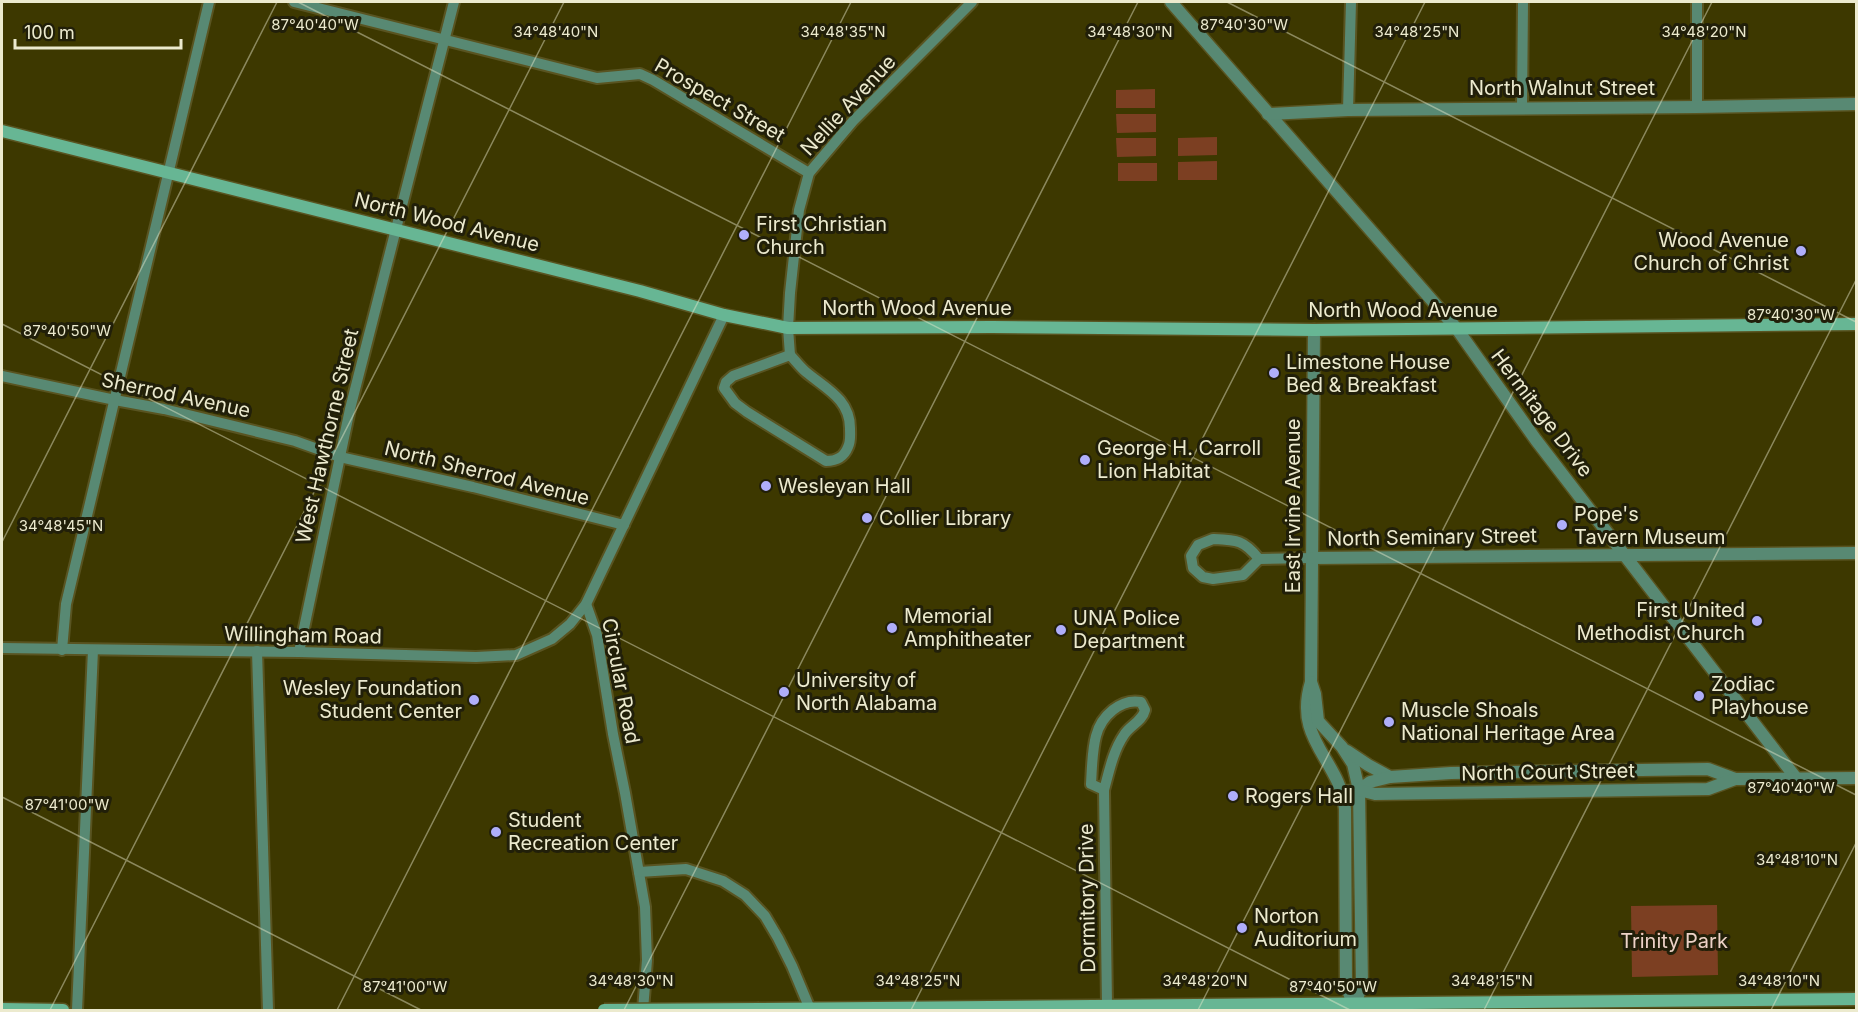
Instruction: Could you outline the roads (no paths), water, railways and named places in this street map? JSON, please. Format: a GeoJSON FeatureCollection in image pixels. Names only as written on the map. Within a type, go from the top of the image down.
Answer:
{"type":"FeatureCollection","features":[{"type":"Feature","properties":{"kind":"main road","name":"North Wood Avenue"},"geometry":{"type":"LineString","coordinates":[[2,131],[640,291],[724,315],[788,327],[1314,330],[1857,324]]}},
{"type":"Feature","properties":{"kind":"main road"},"geometry":{"type":"LineString","coordinates":[[599,1011],[1107,1005],[1220,1008],[1355,1007],[1857,999]]}},
{"type":"Feature","properties":{"kind":"main road"},"geometry":{"type":"LineString","coordinates":[[2,1009],[63,1011]]}},
{"type":"Feature","properties":{"kind":"street"},"geometry":{"type":"LineString","coordinates":[[62,650],[66,604],[209,2]]}},
{"type":"Feature","properties":{"kind":"street","name":"Prospect Street"},"geometry":{"type":"LineString","coordinates":[[294,2],[597,78],[640,74],[809,173]]}},
{"type":"Feature","properties":{"kind":"street","name":"West Hawthorne Street"},"geometry":{"type":"LineString","coordinates":[[299,652],[353,398],[454,2]]}},
{"type":"Feature","properties":{"kind":"street","name":"Nellie Avenue"},"geometry":{"type":"LineString","coordinates":[[790,355],[788,327],[799,210],[809,173],[853,122],[972,2]]}},
{"type":"Feature","properties":{"kind":"street","name":"Hermitage Drive"},"geometry":{"type":"LineString","coordinates":[[1171,2],[1456,329],[1536,440],[1796,778]]}},
{"type":"Feature","properties":{"kind":"street"},"geometry":{"type":"LineString","coordinates":[[1348,110],[1351,2]]}},
{"type":"Feature","properties":{"kind":"street"},"geometry":{"type":"LineString","coordinates":[[1522,2],[1522,108]]}},
{"type":"Feature","properties":{"kind":"street"},"geometry":{"type":"LineString","coordinates":[[1697,2],[1697,107]]}},
{"type":"Feature","properties":{"kind":"street","name":"North Walnut Street"},"geometry":{"type":"LineString","coordinates":[[1268,114],[1348,110],[1857,104]]}},
{"type":"Feature","properties":{"kind":"street","name":"Circular Road"},"geometry":{"type":"LineString","coordinates":[[642,1011],[647,960],[645,908],[597,635],[586,604],[724,315]]}},
{"type":"Feature","properties":{"kind":"street","name":"East Irvine Avenue"},"geometry":{"type":"LineString","coordinates":[[1314,330],[1311,682],[1306,699],[1308,724],[1318,749],[1343,792],[1346,986],[1355,1007]]}},
{"type":"Feature","properties":{"kind":"street"},"geometry":{"type":"LineString","coordinates":[[790,355],[805,371],[837,396],[846,407],[850,420],[850,442],[846,452],[834,461],[826,461],[747,412],[735,403],[724,388],[726,382],[733,376],[790,355]]}},
{"type":"Feature","properties":{"kind":"street","name":"Sherrod Avenue"},"geometry":{"type":"LineString","coordinates":[[2,376],[164,408],[295,441],[340,457]]}},
{"type":"Feature","properties":{"kind":"street","name":"North Sherrod Avenue"},"geometry":{"type":"LineString","coordinates":[[340,457],[624,525]]}},
{"type":"Feature","properties":{"kind":"street"},"geometry":{"type":"LineString","coordinates":[[1213,539],[1236,540],[1249,546],[1259,560],[1243,575],[1214,579],[1203,577],[1193,568],[1191,556],[1198,545],[1213,539]]}},
{"type":"Feature","properties":{"kind":"street","name":"North Seminary Street"},"geometry":{"type":"LineString","coordinates":[[1259,560],[1857,553]]}},
{"type":"Feature","properties":{"kind":"street","name":"Willingham Road"},"geometry":{"type":"LineString","coordinates":[[2,648],[257,651],[476,657],[516,654],[552,639],[570,624],[586,604]]}},
{"type":"Feature","properties":{"kind":"street"},"geometry":{"type":"LineString","coordinates":[[77,1011],[93,650]]}},
{"type":"Feature","properties":{"kind":"street"},"geometry":{"type":"LineString","coordinates":[[257,651],[268,1011]]}},
{"type":"Feature","properties":{"kind":"street","name":"East Irvine Avenue"},"geometry":{"type":"LineString","coordinates":[[1311,682],[1315,694],[1318,721],[1342,747],[1353,764],[1359,790],[1362,985],[1355,1007]]}},
{"type":"Feature","properties":{"kind":"street","name":"Dormitory Drive"},"geometry":{"type":"LineString","coordinates":[[1104,790],[1091,784],[1096,735],[1105,718],[1118,705],[1132,700],[1141,702],[1145,710],[1143,717],[1124,734],[1113,758],[1104,790],[1107,1005]]}},
{"type":"Feature","properties":{"kind":"street"},"geometry":{"type":"LineString","coordinates":[[1342,747],[1390,777]]}},
{"type":"Feature","properties":{"kind":"street","name":"North Court Street"},"geometry":{"type":"LineString","coordinates":[[1359,790],[1370,782],[1390,777],[1450,773],[1708,769],[1735,779]]}},
{"type":"Feature","properties":{"kind":"street"},"geometry":{"type":"LineString","coordinates":[[1450,773],[1452,793]]}},
{"type":"Feature","properties":{"kind":"street","name":"North Court Street"},"geometry":{"type":"LineString","coordinates":[[1343,792],[1359,790],[1375,794],[1708,789],[1735,779],[1857,778]]}},
{"type":"Feature","properties":{"kind":"street"},"geometry":{"type":"LineString","coordinates":[[639,872],[686,869],[723,881],[746,894],[765,916],[778,938],[810,1009]]}},
{"type":"Feature","properties":{"kind":"place","name":"First Christian Church"},"geometry":{"type":"Point","coordinates":[744,235]}},
{"type":"Feature","properties":{"kind":"place","name":"Wood Avenue Church of Christ"},"geometry":{"type":"Point","coordinates":[1801,251]}},
{"type":"Feature","properties":{"kind":"place","name":"Limestone House Bed & Breakfast"},"geometry":{"type":"Point","coordinates":[1274,373]}},
{"type":"Feature","properties":{"kind":"place","name":"George H. Carroll Lion Habitat"},"geometry":{"type":"Point","coordinates":[1085,460]}},
{"type":"Feature","properties":{"kind":"place","name":"Wesleyan Hall"},"geometry":{"type":"Point","coordinates":[766,486]}},
{"type":"Feature","properties":{"kind":"place","name":"Collier Library"},"geometry":{"type":"Point","coordinates":[867,518]}},
{"type":"Feature","properties":{"kind":"place","name":"Pope's Tavern Museum"},"geometry":{"type":"Point","coordinates":[1562,525]}},
{"type":"Feature","properties":{"kind":"place","name":"First United Methodist Church"},"geometry":{"type":"Point","coordinates":[1757,621]}},
{"type":"Feature","properties":{"kind":"place","name":"Memorial Amphitheater"},"geometry":{"type":"Point","coordinates":[892,628]}},
{"type":"Feature","properties":{"kind":"place","name":"UNA Police Department"},"geometry":{"type":"Point","coordinates":[1061,630]}},
{"type":"Feature","properties":{"kind":"place","name":"University of North Alabama"},"geometry":{"type":"Point","coordinates":[784,692]}},
{"type":"Feature","properties":{"kind":"place","name":"Zodiac Playhouse"},"geometry":{"type":"Point","coordinates":[1699,696]}},
{"type":"Feature","properties":{"kind":"place","name":"Wesley Foundation Student Center"},"geometry":{"type":"Point","coordinates":[474,700]}},
{"type":"Feature","properties":{"kind":"place","name":"Muscle Shoals National Heritage Area"},"geometry":{"type":"Point","coordinates":[1389,722]}},
{"type":"Feature","properties":{"kind":"place","name":"Rogers Hall"},"geometry":{"type":"Point","coordinates":[1233,796]}},
{"type":"Feature","properties":{"kind":"place","name":"Student Recreation Center"},"geometry":{"type":"Point","coordinates":[496,832]}},
{"type":"Feature","properties":{"kind":"place","name":"Norton Auditorium"},"geometry":{"type":"Point","coordinates":[1242,928]}},
{"type":"Feature","properties":{"kind":"park label","name":"Trinity Park"},"geometry":{"type":"Point","coordinates":[1674,941]}}]}
